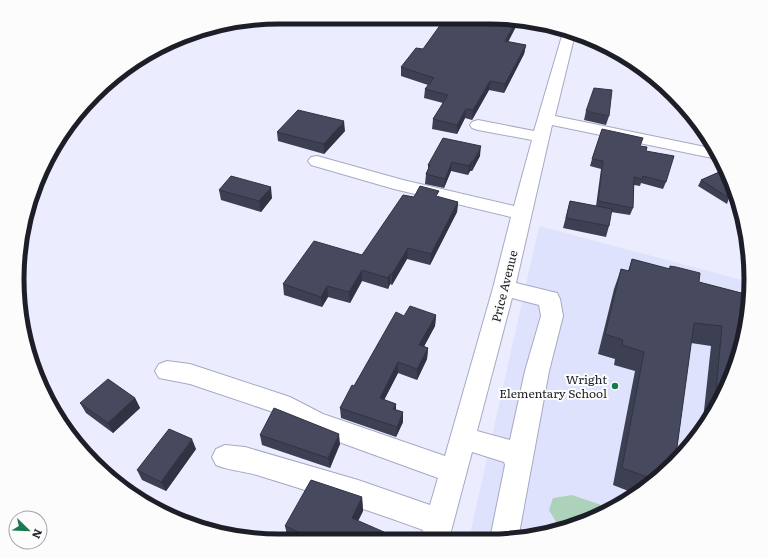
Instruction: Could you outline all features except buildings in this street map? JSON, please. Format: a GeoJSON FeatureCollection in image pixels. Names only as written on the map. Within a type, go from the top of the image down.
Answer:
{"type":"FeatureCollection","features":[{"type":"Feature","properties":{"kind":"street","name":"Price Avenue"},"geometry":{"type":"LineString","coordinates":[[438,531],[453,471],[504,288],[568,37]]}},
{"type":"Feature","properties":{"kind":"street"},"geometry":{"type":"LineString","coordinates":[[478,124],[544,128],[711,154]]}},
{"type":"Feature","properties":{"kind":"street"},"geometry":{"type":"LineString","coordinates":[[317,161],[400,185],[523,214]]}},
{"type":"Feature","properties":{"kind":"street"},"geometry":{"type":"LineString","coordinates":[[504,288],[549,299],[552,316],[537,371],[505,533]]}},
{"type":"Feature","properties":{"kind":"street"},"geometry":{"type":"LineString","coordinates":[[167,371],[190,374],[281,404],[315,422],[453,471]]}},
{"type":"Feature","properties":{"kind":"street"},"geometry":{"type":"LineString","coordinates":[[462,438],[513,453],[519,465]]}},
{"type":"Feature","properties":{"kind":"street"},"geometry":{"type":"LineString","coordinates":[[225,457],[245,460],[358,493],[438,531]]}},
{"type":"Feature","properties":{"kind":"shaded area","name":"Wright Elementary School"},"geometry":{"type":"Polygon","coordinates":[[[539,226],[744,280],[742,312],[739,329],[725,377],[701,421],[681,447],[657,471],[631,491],[587,515],[555,525],[522,532],[470,534],[539,226]]]}},
{"type":"Feature","properties":{"kind":"green space"},"geometry":{"type":"Polygon","coordinates":[[[572,495],[605,506],[587,515],[557,524],[549,510],[553,498],[572,495]]]}},
{"type":"Feature","properties":{"kind":"place","name":"Wright Elementary School"},"geometry":{"type":"Point","coordinates":[615,386]}}]}
